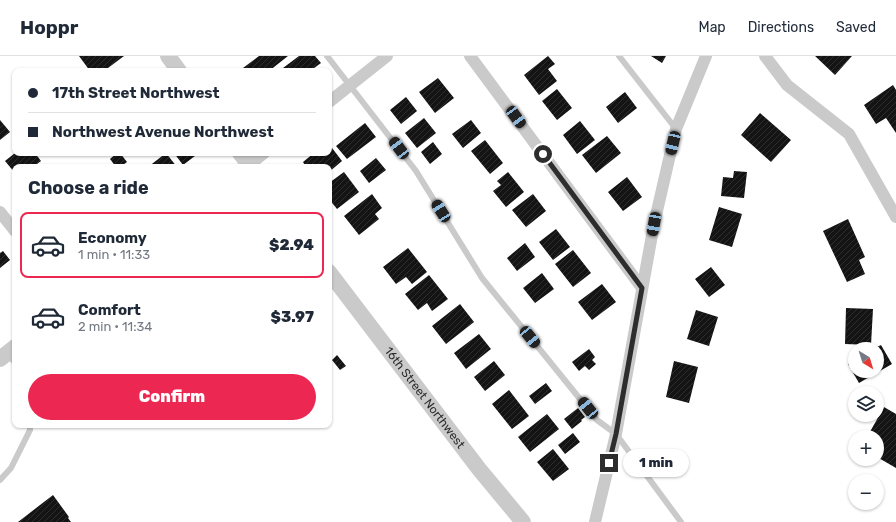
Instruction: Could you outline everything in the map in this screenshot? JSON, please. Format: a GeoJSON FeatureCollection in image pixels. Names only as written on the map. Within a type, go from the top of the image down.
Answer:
{"type":"FeatureCollection","features":[{"type":"Feature","properties":{"kind":"street"},"geometry":{"type":"LineString","coordinates":[[168,56],[177,68]]}},
{"type":"Feature","properties":{"kind":"street"},"geometry":{"type":"LineString","coordinates":[[332,100],[387,56]]}},
{"type":"Feature","properties":{"kind":"street"},"geometry":{"type":"LineString","coordinates":[[470,56],[642,288]]}},
{"type":"Feature","properties":{"kind":"street"},"geometry":{"type":"LineString","coordinates":[[595,522],[616,434],[654,224],[676,129],[706,56]]}},
{"type":"Feature","properties":{"kind":"street"},"geometry":{"type":"LineString","coordinates":[[765,56],[787,86],[849,134],[896,217]]}},
{"type":"Feature","properties":{"kind":"street"},"geometry":{"type":"LineString","coordinates":[[247,163],[259,156]]}},
{"type":"Feature","properties":{"kind":"street"},"geometry":{"type":"LineString","coordinates":[[0,212],[12,227]]}},
{"type":"Feature","properties":{"kind":"street","name":"16th Street Northwest"},"geometry":{"type":"LineString","coordinates":[[332,276],[479,469],[523,522]]}},
{"type":"Feature","properties":{"kind":"lane"},"geometry":{"type":"LineString","coordinates":[[327,56],[416,170],[482,278],[597,420],[616,434],[681,522]]}},
{"type":"Feature","properties":{"kind":"lane"},"geometry":{"type":"LineString","coordinates":[[619,56],[676,129]]}},
{"type":"Feature","properties":{"kind":"lane"},"geometry":{"type":"LineString","coordinates":[[0,480],[11,468],[30,428]]}},
{"type":"Feature","properties":{"kind":"building"},"geometry":{"type":"Polygon","coordinates":[[[79,56],[124,56],[108,68],[88,68],[79,56]]]}},
{"type":"Feature","properties":{"kind":"building"},"geometry":{"type":"Polygon","coordinates":[[[259,56],[288,56],[273,68],[243,68],[259,56]]]}},
{"type":"Feature","properties":{"kind":"building"},"geometry":{"type":"Polygon","coordinates":[[[299,56],[315,56],[321,63],[314,68],[283,68],[299,56]]]}},
{"type":"Feature","properties":{"kind":"building"},"geometry":{"type":"Polygon","coordinates":[[[548,56],[555,64],[548,69],[557,81],[539,95],[524,75],[548,56]]]}},
{"type":"Feature","properties":{"kind":"building"},"geometry":{"type":"Polygon","coordinates":[[[651,56],[666,56],[662,63],[651,56]]]}},
{"type":"Feature","properties":{"kind":"building"},"geometry":{"type":"Polygon","coordinates":[[[815,56],[852,56],[835,75],[815,56]]]}},
{"type":"Feature","properties":{"kind":"building"},"geometry":{"type":"Polygon","coordinates":[[[438,78],[454,98],[435,113],[419,92],[438,78]]]}},
{"type":"Feature","properties":{"kind":"building"},"geometry":{"type":"Polygon","coordinates":[[[893,85],[896,90],[896,133],[886,118],[876,124],[864,105],[893,85]]]}},
{"type":"Feature","properties":{"kind":"building"},"geometry":{"type":"Polygon","coordinates":[[[557,89],[572,108],[557,120],[542,101],[557,89]]]}},
{"type":"Feature","properties":{"kind":"building"},"geometry":{"type":"Polygon","coordinates":[[[625,92],[637,108],[618,123],[606,107],[625,92]]]}},
{"type":"Feature","properties":{"kind":"building"},"geometry":{"type":"Polygon","coordinates":[[[406,97],[417,111],[401,124],[390,110],[406,97]]]}},
{"type":"Feature","properties":{"kind":"building"},"geometry":{"type":"Polygon","coordinates":[[[760,113],[791,140],[771,162],[741,135],[760,113]]]}},
{"type":"Feature","properties":{"kind":"building"},"geometry":{"type":"Polygon","coordinates":[[[424,118],[436,133],[417,148],[405,133],[424,118]]]}},
{"type":"Feature","properties":{"kind":"building"},"geometry":{"type":"Polygon","coordinates":[[[0,120],[10,132],[0,140],[0,120]]]}},
{"type":"Feature","properties":{"kind":"building"},"geometry":{"type":"Polygon","coordinates":[[[471,120],[481,133],[463,148],[452,134],[471,120]]]}},
{"type":"Feature","properties":{"kind":"building"},"geometry":{"type":"Polygon","coordinates":[[[580,121],[595,140],[577,154],[563,135],[580,121]]]}},
{"type":"Feature","properties":{"kind":"building"},"geometry":{"type":"Polygon","coordinates":[[[365,123],[376,137],[347,159],[336,146],[365,123]]]}},
{"type":"Feature","properties":{"kind":"building"},"geometry":{"type":"Polygon","coordinates":[[[607,136],[621,153],[596,173],[582,155],[607,136]]]}},
{"type":"Feature","properties":{"kind":"building"},"geometry":{"type":"Polygon","coordinates":[[[485,140],[503,163],[490,174],[471,151],[485,140]]]}},
{"type":"Feature","properties":{"kind":"building"},"geometry":{"type":"Polygon","coordinates":[[[433,142],[442,154],[430,164],[421,152],[433,142]]]}},
{"type":"Feature","properties":{"kind":"building"},"geometry":{"type":"Polygon","coordinates":[[[332,148],[342,161],[332,169],[332,164],[304,164],[303,162],[310,156],[332,156],[332,148]]]}},
{"type":"Feature","properties":{"kind":"building"},"geometry":{"type":"Polygon","coordinates":[[[12,155],[37,156],[41,161],[37,164],[12,164],[12,169],[5,161],[12,155]]]}},
{"type":"Feature","properties":{"kind":"building"},"geometry":{"type":"Polygon","coordinates":[[[114,156],[122,156],[127,162],[124,164],[114,164],[110,159],[114,156]]]}},
{"type":"Feature","properties":{"kind":"building"},"geometry":{"type":"Polygon","coordinates":[[[162,156],[168,156],[175,164],[152,164],[162,156]]]}},
{"type":"Feature","properties":{"kind":"building"},"geometry":{"type":"Polygon","coordinates":[[[176,156],[195,156],[184,164],[182,164],[176,156]]]}},
{"type":"Feature","properties":{"kind":"building"},"geometry":{"type":"Polygon","coordinates":[[[376,158],[386,170],[369,183],[360,171],[376,158]]]}},
{"type":"Feature","properties":{"kind":"building"},"geometry":{"type":"Polygon","coordinates":[[[734,171],[747,172],[744,198],[721,196],[723,177],[733,178],[734,171]]]}},
{"type":"Feature","properties":{"kind":"building"},"geometry":{"type":"Polygon","coordinates":[[[344,172],[359,192],[337,209],[332,203],[332,181],[344,172]]]}},
{"type":"Feature","properties":{"kind":"building"},"geometry":{"type":"Polygon","coordinates":[[[508,172],[524,192],[506,207],[493,191],[501,185],[497,181],[508,172]]]}},
{"type":"Feature","properties":{"kind":"building"},"geometry":{"type":"Polygon","coordinates":[[[627,177],[642,197],[623,211],[608,192],[627,177]]]}},
{"type":"Feature","properties":{"kind":"building"},"geometry":{"type":"Polygon","coordinates":[[[372,194],[382,208],[375,214],[379,219],[359,235],[344,216],[372,194]]]}},
{"type":"Feature","properties":{"kind":"building"},"geometry":{"type":"Polygon","coordinates":[[[533,194],[546,211],[526,227],[512,210],[533,194]]]}},
{"type":"Feature","properties":{"kind":"building"},"geometry":{"type":"Polygon","coordinates":[[[719,207],[742,214],[732,247],[709,240],[719,207]]]}},
{"type":"Feature","properties":{"kind":"building"},"geometry":{"type":"Polygon","coordinates":[[[848,219],[865,257],[859,260],[865,274],[847,282],[823,231],[848,219]]]}},
{"type":"Feature","properties":{"kind":"building"},"geometry":{"type":"Polygon","coordinates":[[[556,229],[570,247],[553,260],[539,242],[556,229]]]}},
{"type":"Feature","properties":{"kind":"building"},"geometry":{"type":"Polygon","coordinates":[[[525,243],[535,257],[517,271],[507,258],[525,243]]]}},
{"type":"Feature","properties":{"kind":"building"},"geometry":{"type":"Polygon","coordinates":[[[408,248],[427,272],[412,284],[406,277],[396,284],[383,267],[408,248]]]}},
{"type":"Feature","properties":{"kind":"building"},"geometry":{"type":"Polygon","coordinates":[[[573,250],[591,273],[573,287],[555,264],[573,250]]]}},
{"type":"Feature","properties":{"kind":"building"},"geometry":{"type":"Polygon","coordinates":[[[3,251],[10,260],[0,268],[0,253],[3,251]]]}},
{"type":"Feature","properties":{"kind":"building"},"geometry":{"type":"Polygon","coordinates":[[[711,267],[725,285],[709,297],[695,279],[711,267]]]}},
{"type":"Feature","properties":{"kind":"building"},"geometry":{"type":"Polygon","coordinates":[[[542,273],[554,289],[535,303],[523,288],[542,273]]]}},
{"type":"Feature","properties":{"kind":"building"},"geometry":{"type":"Polygon","coordinates":[[[429,275],[448,299],[432,311],[427,303],[418,310],[405,294],[429,275]]]}},
{"type":"Feature","properties":{"kind":"building"},"geometry":{"type":"Polygon","coordinates":[[[602,284],[616,302],[592,320],[578,302],[602,284]]]}},
{"type":"Feature","properties":{"kind":"building"},"geometry":{"type":"Polygon","coordinates":[[[460,304],[474,322],[446,344],[432,326],[460,304]]]}},
{"type":"Feature","properties":{"kind":"building"},"geometry":{"type":"Polygon","coordinates":[[[846,308],[873,309],[871,342],[848,342],[848,344],[845,344],[846,308]]]}},
{"type":"Feature","properties":{"kind":"building"},"geometry":{"type":"Polygon","coordinates":[[[696,310],[718,317],[709,346],[687,339],[696,310]]]}},
{"type":"Feature","properties":{"kind":"building"},"geometry":{"type":"Polygon","coordinates":[[[479,334],[491,349],[466,369],[454,353],[479,334]]]}},
{"type":"Feature","properties":{"kind":"building"},"geometry":{"type":"Polygon","coordinates":[[[589,349],[595,357],[592,360],[596,364],[589,370],[585,366],[579,371],[572,362],[589,349]]]}},
{"type":"Feature","properties":{"kind":"building"},"geometry":{"type":"Polygon","coordinates":[[[884,350],[892,364],[884,369],[884,350]]]}},
{"type":"Feature","properties":{"kind":"building"},"geometry":{"type":"Polygon","coordinates":[[[337,355],[346,366],[340,370],[332,360],[337,355]]]}},
{"type":"Feature","properties":{"kind":"building"},"geometry":{"type":"Polygon","coordinates":[[[494,361],[505,375],[485,391],[474,377],[494,361]]]}},
{"type":"Feature","properties":{"kind":"building"},"geometry":{"type":"Polygon","coordinates":[[[674,361],[698,367],[689,403],[666,397],[674,361]]]}},
{"type":"Feature","properties":{"kind":"building"},"geometry":{"type":"Polygon","coordinates":[[[856,378],[868,378],[859,383],[856,378]]]}},
{"type":"Feature","properties":{"kind":"building"},"geometry":{"type":"Polygon","coordinates":[[[546,383],[552,391],[535,404],[529,396],[546,383]]]}},
{"type":"Feature","properties":{"kind":"building"},"geometry":{"type":"Polygon","coordinates":[[[509,390],[529,416],[512,429],[492,404],[509,390]]]}},
{"type":"Feature","properties":{"kind":"building"},"geometry":{"type":"Polygon","coordinates":[[[884,407],[896,414],[896,468],[884,461],[884,430],[871,430],[876,422],[884,422],[884,407]]]}},
{"type":"Feature","properties":{"kind":"building"},"geometry":{"type":"Polygon","coordinates":[[[578,408],[585,417],[572,429],[564,419],[578,408]]]}},
{"type":"Feature","properties":{"kind":"building"},"geometry":{"type":"Polygon","coordinates":[[[547,414],[559,429],[530,452],[518,437],[547,414]]]}},
{"type":"Feature","properties":{"kind":"building"},"geometry":{"type":"Polygon","coordinates":[[[573,433],[580,442],[565,454],[558,445],[573,433]]]}},
{"type":"Feature","properties":{"kind":"building"},"geometry":{"type":"Polygon","coordinates":[[[553,449],[569,469],[553,481],[537,462],[553,449]]]}},
{"type":"Feature","properties":{"kind":"building"},"geometry":{"type":"Polygon","coordinates":[[[53,495],[71,522],[18,522],[53,495]]]}},
{"type":"Feature","properties":{"kind":"route"},"geometry":{"type":"LineString","coordinates":[[543,154],[642,288],[616,434],[609,463]]}}]}
